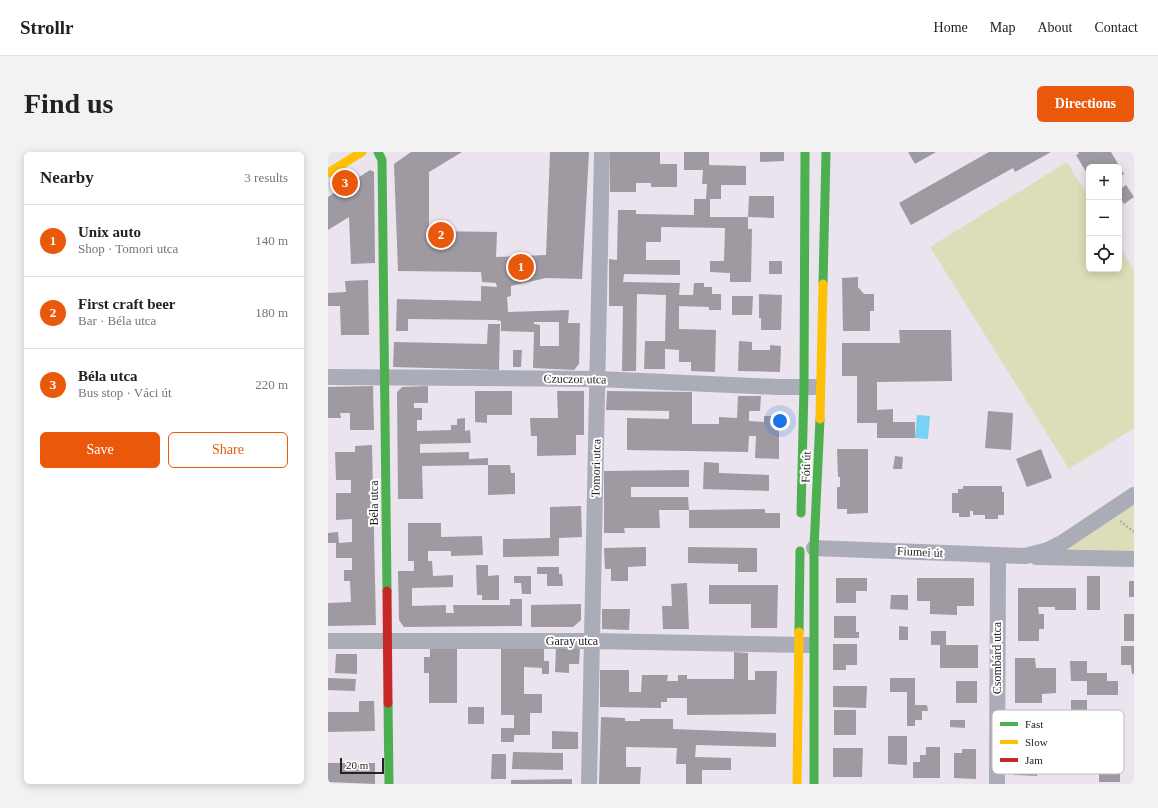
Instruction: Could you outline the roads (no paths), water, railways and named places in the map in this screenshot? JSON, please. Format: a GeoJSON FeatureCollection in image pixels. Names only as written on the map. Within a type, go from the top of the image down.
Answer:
{"type":"FeatureCollection","features":[{"type":"Feature","properties":{"kind":"street"},"geometry":{"type":"LineString","coordinates":[[328,173],[362,152]]}},
{"type":"Feature","properties":{"kind":"street","name":"Béla utca"},"geometry":{"type":"LineString","coordinates":[[378,152],[382,160],[386,378],[389,784]]}},
{"type":"Feature","properties":{"kind":"street","name":"Tomori utca"},"geometry":{"type":"LineString","coordinates":[[589,784],[602,152]]}},
{"type":"Feature","properties":{"kind":"street","name":"Fóti út"},"geometry":{"type":"LineString","coordinates":[[801,520],[804,387],[805,152]]}},
{"type":"Feature","properties":{"kind":"street","name":"Fóti út"},"geometry":{"type":"LineString","coordinates":[[797,784],[798,644],[821,387],[826,152]]}},
{"type":"Feature","properties":{"kind":"street","name":"Czuczor utca"},"geometry":{"type":"LineString","coordinates":[[328,377],[598,379],[821,387]]}},
{"type":"Feature","properties":{"kind":"street","name":"Fiumei út"},"geometry":{"type":"LineString","coordinates":[[1025,556],[1048,550],[1134,495]]}},
{"type":"Feature","properties":{"kind":"street","name":"Fóti út"},"geometry":{"type":"LineString","coordinates":[[807,545],[815,645],[814,784]]}},
{"type":"Feature","properties":{"kind":"street","name":"Fiumei út"},"geometry":{"type":"LineString","coordinates":[[807,545],[998,556],[1134,559]]}},
{"type":"Feature","properties":{"kind":"street","name":"Csombárd utca"},"geometry":{"type":"LineString","coordinates":[[997,710],[998,556]]}},
{"type":"Feature","properties":{"kind":"street","name":"Garay utca"},"geometry":{"type":"LineString","coordinates":[[328,641],[591,641],[815,645]]}},
{"type":"Feature","properties":{"kind":"street","name":"Csombárd utca"},"geometry":{"type":"LineString","coordinates":[[997,774],[997,784]]}},
{"type":"Feature","properties":{"kind":"water"},"geometry":{"type":"Polygon","coordinates":[[[917,415],[930,416],[928,439],[915,438],[917,415]]]}},
{"type":"Feature","properties":{"kind":"place","name":"Béla utca"},"geometry":{"type":"Point","coordinates":[345,183]}},
{"type":"Feature","properties":{"kind":"place","name":"First craft beer"},"geometry":{"type":"Point","coordinates":[441,235]}},
{"type":"Feature","properties":{"kind":"place","name":"Unix auto"},"geometry":{"type":"Point","coordinates":[521,267]}}]}
